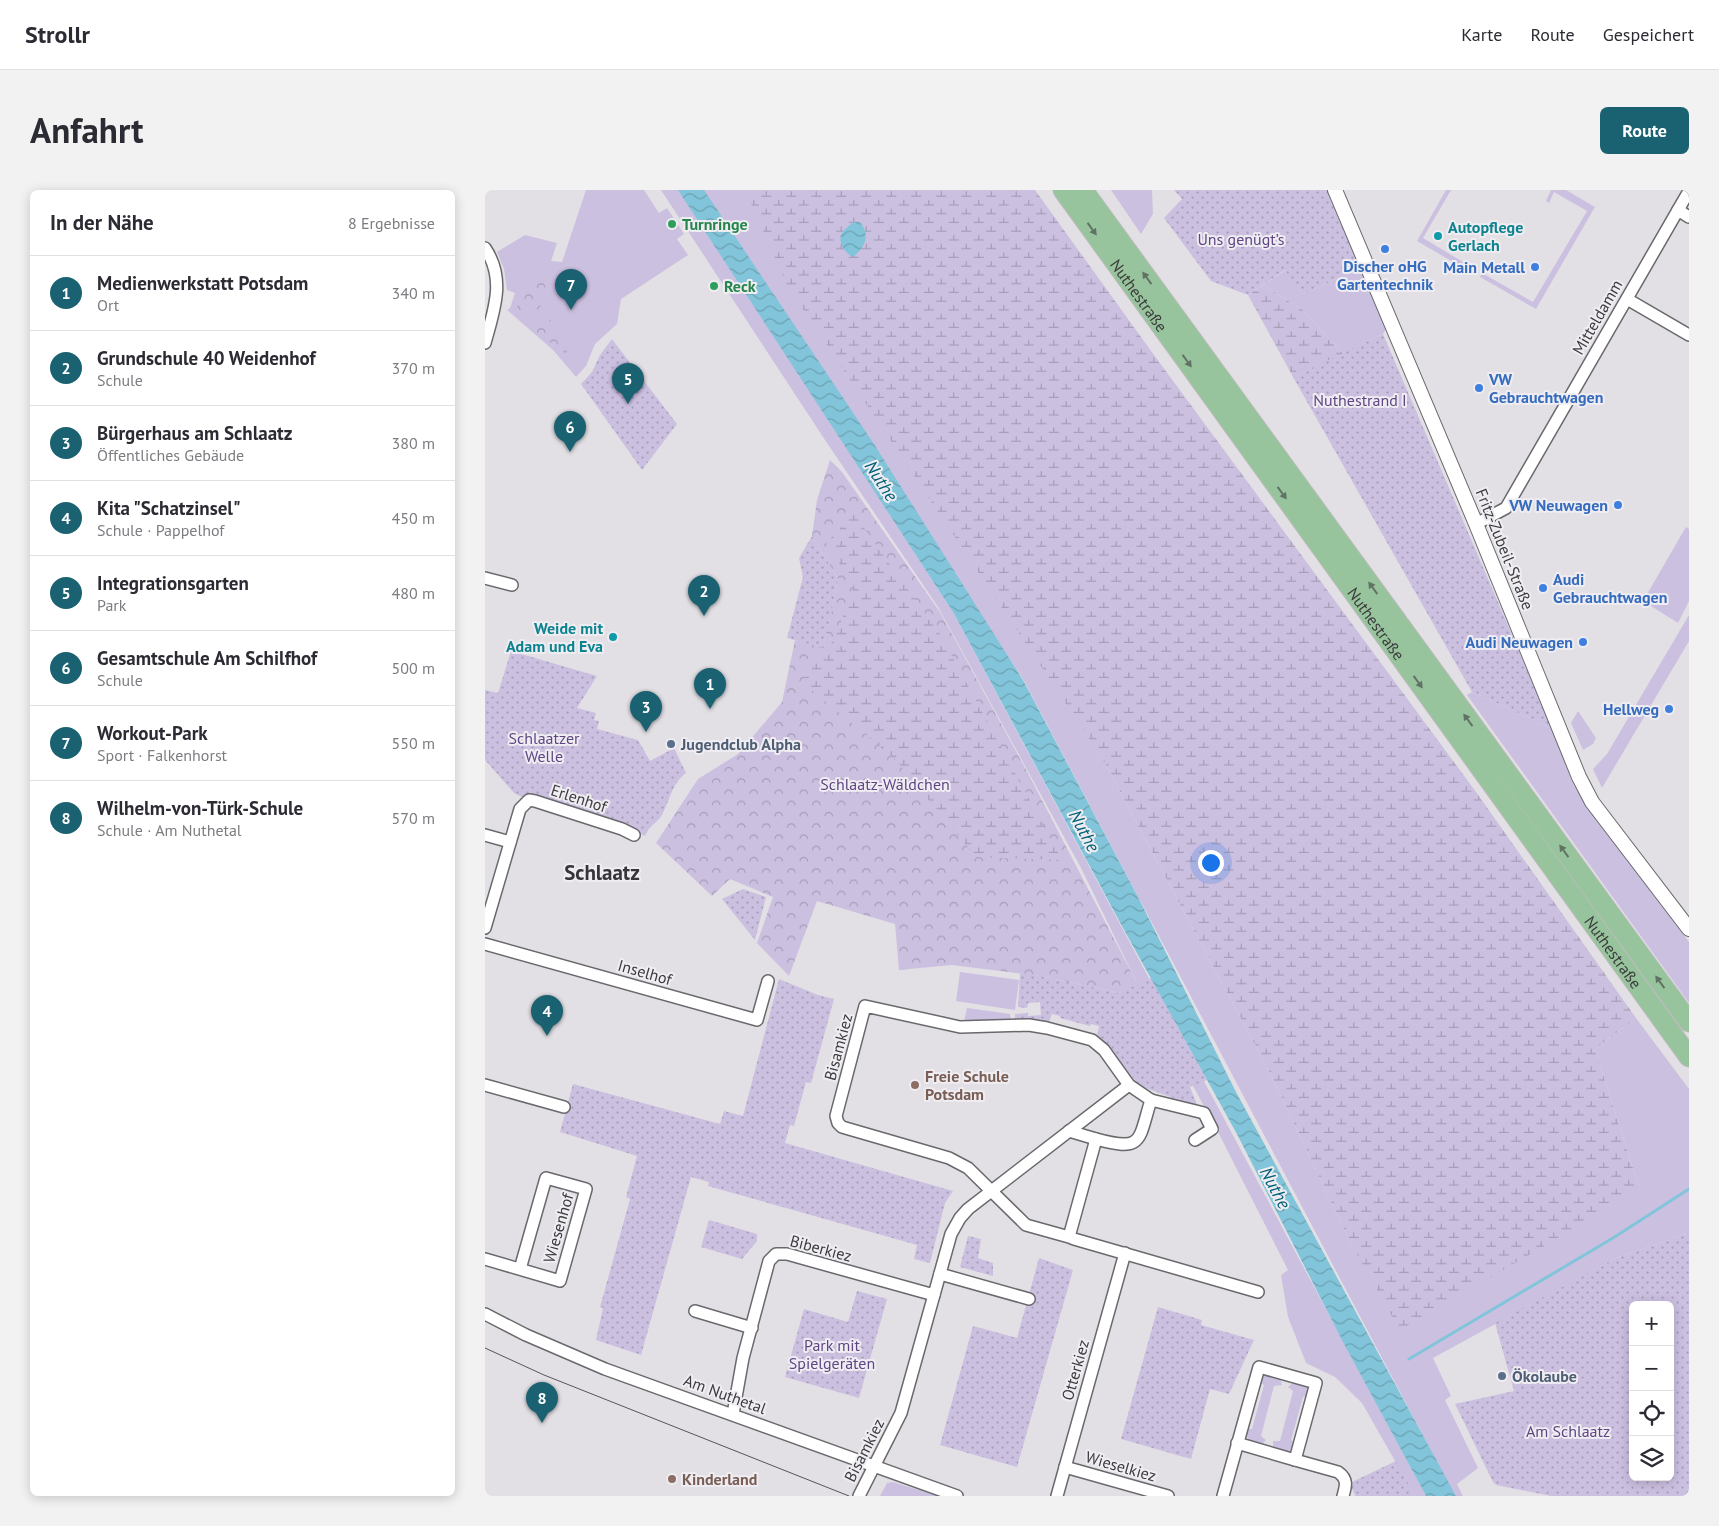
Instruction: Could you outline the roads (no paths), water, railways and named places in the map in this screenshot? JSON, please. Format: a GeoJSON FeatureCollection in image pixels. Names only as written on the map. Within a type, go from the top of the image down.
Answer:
{"type":"FeatureCollection","features":[{"type":"Feature","properties":{"kind":"highway","name":"Nuthestraße"},"geometry":{"type":"LineString","coordinates":[[1063,190],[1689,1058]]}},
{"type":"Feature","properties":{"kind":"highway","name":"Nuthestraße"},"geometry":{"type":"LineString","coordinates":[[1083,190],[1689,1022]]}},
{"type":"Feature","properties":{"kind":"street","name":"Fritz-Zubeil-Straße"},"geometry":{"type":"LineString","coordinates":[[1335,190],[1476,524],[1579,777],[1592,802],[1689,929]]}},
{"type":"Feature","properties":{"kind":"street","name":"Mitteldamm"},"geometry":{"type":"LineString","coordinates":[[1476,524],[1506,508],[1689,191]]}},
{"type":"Feature","properties":{"kind":"street"},"geometry":{"type":"LineString","coordinates":[[1678,210],[1689,217]]}},
{"type":"Feature","properties":{"kind":"street"},"geometry":{"type":"LineString","coordinates":[[485,248],[495,269],[497,289],[494,310],[485,343]]}},
{"type":"Feature","properties":{"kind":"street"},"geometry":{"type":"LineString","coordinates":[[1627,299],[1689,335]]}},
{"type":"Feature","properties":{"kind":"street"},"geometry":{"type":"LineString","coordinates":[[485,578],[512,585]]}},
{"type":"Feature","properties":{"kind":"street","name":"Erlenhof"},"geometry":{"type":"LineString","coordinates":[[485,928],[520,809],[529,800],[622,829],[634,835]]}},
{"type":"Feature","properties":{"kind":"street"},"geometry":{"type":"LineString","coordinates":[[485,835],[510,842]]}},
{"type":"Feature","properties":{"kind":"street","name":"Inselhof"},"geometry":{"type":"LineString","coordinates":[[485,944],[757,1020],[768,981]]}},
{"type":"Feature","properties":{"kind":"street","name":"Bisamkiez"},"geometry":{"type":"LineString","coordinates":[[991,1191],[968,1168],[949,1158],[842,1127],[838,1123],[836,1116],[865,1006],[960,1027],[1029,1025],[1092,1040],[1104,1050],[1129,1085],[1151,1100],[1204,1113],[1212,1129],[1195,1140]]}},
{"type":"Feature","properties":{"kind":"street"},"geometry":{"type":"LineString","coordinates":[[485,1085],[564,1107]]}},
{"type":"Feature","properties":{"kind":"street","name":"Bisamkiez"},"geometry":{"type":"LineString","coordinates":[[859,1496],[901,1413],[951,1234],[960,1218],[968,1208],[1129,1085]]}},
{"type":"Feature","properties":{"kind":"street"},"geometry":{"type":"LineString","coordinates":[[1069,1131],[1121,1145],[1132,1144],[1140,1137],[1151,1100]]}},
{"type":"Feature","properties":{"kind":"street"},"geometry":{"type":"LineString","coordinates":[[1069,1237],[1096,1139]]}},
{"type":"Feature","properties":{"kind":"street","name":"Wiesenhof"},"geometry":{"type":"LineString","coordinates":[[485,1260],[560,1281],[586,1190],[546,1178],[520,1269]]}},
{"type":"Feature","properties":{"kind":"street"},"geometry":{"type":"LineString","coordinates":[[991,1191],[1026,1225],[1258,1292]]}},
{"type":"Feature","properties":{"kind":"street","name":"Otterkiez"},"geometry":{"type":"LineString","coordinates":[[1057,1496],[1125,1253]]}},
{"type":"Feature","properties":{"kind":"street","name":"Biberkiez"},"geometry":{"type":"LineString","coordinates":[[733,1414],[743,1358],[769,1261],[776,1254],[787,1254],[934,1296]]}},
{"type":"Feature","properties":{"kind":"street"},"geometry":{"type":"LineString","coordinates":[[940,1274],[1029,1299]]}},
{"type":"Feature","properties":{"kind":"street"},"geometry":{"type":"LineString","coordinates":[[695,1311],[752,1328]]}},
{"type":"Feature","properties":{"kind":"street","name":"Am Nuthetal"},"geometry":{"type":"LineString","coordinates":[[485,1314],[526,1335],[605,1369],[957,1496]]}},
{"type":"Feature","properties":{"kind":"street"},"geometry":{"type":"LineString","coordinates":[[1223,1496],[1259,1367],[1316,1383],[1295,1460]]}},
{"type":"Feature","properties":{"kind":"street"},"geometry":{"type":"LineString","coordinates":[[1237,1443],[1338,1472],[1343,1476],[1346,1484],[1343,1496]]}},
{"type":"Feature","properties":{"kind":"street","name":"Wieselkiez"},"geometry":{"type":"LineString","coordinates":[[1065,1467],[1168,1496]]}},
{"type":"Feature","properties":{"kind":"water","name":"Nuthe"},"geometry":{"type":"Polygon","coordinates":[[[678,190],[704,190],[874,444],[1023,680],[1137,895],[1236,1092],[1456,1496],[1426,1496],[1343,1342],[1238,1136],[1123,928],[953,612],[678,190]]]}},
{"type":"Feature","properties":{"kind":"water"},"geometry":{"type":"Polygon","coordinates":[[[854,222],[860,222],[866,236],[861,250],[853,257],[843,248],[840,238],[843,231],[854,222]]]}},
{"type":"Feature","properties":{"kind":"waterway"},"geometry":{"type":"LineString","coordinates":[[1409,1359],[1613,1238],[1689,1189]]}},
{"type":"Feature","properties":{"kind":"tram line"},"geometry":{"type":"LineString","coordinates":[[485,1348],[544,1375],[849,1496]]}},
{"type":"Feature","properties":{"kind":"place","name":"Turnringe"},"geometry":{"type":"Point","coordinates":[672,224]}},
{"type":"Feature","properties":{"kind":"place","name":"Autopflege Gerlach"},"geometry":{"type":"Point","coordinates":[1438,236]}},
{"type":"Feature","properties":{"kind":"place","name":"Discher oHG Gartentechnik"},"geometry":{"type":"Point","coordinates":[1385,249]}},
{"type":"Feature","properties":{"kind":"place","name":"Main Metall"},"geometry":{"type":"Point","coordinates":[1535,267]}},
{"type":"Feature","properties":{"kind":"place","name":"Reck"},"geometry":{"type":"Point","coordinates":[714,286]}},
{"type":"Feature","properties":{"kind":"place","name":"Workout-Park"},"geometry":{"type":"Point","coordinates":[571,310]}},
{"type":"Feature","properties":{"kind":"place","name":"VW Gebrauchtwagen"},"geometry":{"type":"Point","coordinates":[1479,388]}},
{"type":"Feature","properties":{"kind":"place","name":"Integrationsgarten"},"geometry":{"type":"Point","coordinates":[628,404]}},
{"type":"Feature","properties":{"kind":"place","name":"Gesamtschule Am Schilfhof"},"geometry":{"type":"Point","coordinates":[570,452]}},
{"type":"Feature","properties":{"kind":"place","name":"VW Neuwagen"},"geometry":{"type":"Point","coordinates":[1618,505]}},
{"type":"Feature","properties":{"kind":"place","name":"Audi Gebrauchtwagen"},"geometry":{"type":"Point","coordinates":[1543,588]}},
{"type":"Feature","properties":{"kind":"place","name":"Grundschule 40 Weidenhof"},"geometry":{"type":"Point","coordinates":[704,616]}},
{"type":"Feature","properties":{"kind":"place","name":"Weide mit Adam und Eva"},"geometry":{"type":"Point","coordinates":[613,637]}},
{"type":"Feature","properties":{"kind":"place","name":"Audi Neuwagen"},"geometry":{"type":"Point","coordinates":[1583,642]}},
{"type":"Feature","properties":{"kind":"place","name":"Medienwerkstatt Potsdam"},"geometry":{"type":"Point","coordinates":[710,709]}},
{"type":"Feature","properties":{"kind":"place","name":"Hellweg"},"geometry":{"type":"Point","coordinates":[1669,709]}},
{"type":"Feature","properties":{"kind":"place","name":"Bürgerhaus am Schlaatz"},"geometry":{"type":"Point","coordinates":[646,732]}},
{"type":"Feature","properties":{"kind":"place","name":"Jugendclub Alpha"},"geometry":{"type":"Point","coordinates":[671,744]}},
{"type":"Feature","properties":{"kind":"place","name":"Kita \"Schatzinsel\""},"geometry":{"type":"Point","coordinates":[547,1036]}},
{"type":"Feature","properties":{"kind":"place","name":"Freie Schule Potsdam"},"geometry":{"type":"Point","coordinates":[915,1085]}},
{"type":"Feature","properties":{"kind":"place","name":"Ökolaube"},"geometry":{"type":"Point","coordinates":[1502,1376]}},
{"type":"Feature","properties":{"kind":"place","name":"Wilhelm-von-Türk-Schule"},"geometry":{"type":"Point","coordinates":[542,1423]}},
{"type":"Feature","properties":{"kind":"place","name":"Kinderland"},"geometry":{"type":"Point","coordinates":[672,1479]}},
{"type":"Feature","properties":{"kind":"district","name":"Schlaatz"},"geometry":{"type":"Point","coordinates":[602,873]}},
{"type":"Feature","properties":{"kind":"park label","name":"Uns genügt’s"},"geometry":{"type":"Point","coordinates":[1241,239]}},
{"type":"Feature","properties":{"kind":"park label","name":"Nuthestrand I"},"geometry":{"type":"Point","coordinates":[1360,400]}},
{"type":"Feature","properties":{"kind":"park label","name":"Schlaatzer Welle"},"geometry":{"type":"Point","coordinates":[544,747]}},
{"type":"Feature","properties":{"kind":"park label","name":"Schlaatz-Wäldchen"},"geometry":{"type":"Point","coordinates":[885,784]}},
{"type":"Feature","properties":{"kind":"park label","name":"Park mit Spielgeräten"},"geometry":{"type":"Point","coordinates":[832,1354]}},
{"type":"Feature","properties":{"kind":"park label","name":"Am Schlaatz"},"geometry":{"type":"Point","coordinates":[1568,1431]}}]}
